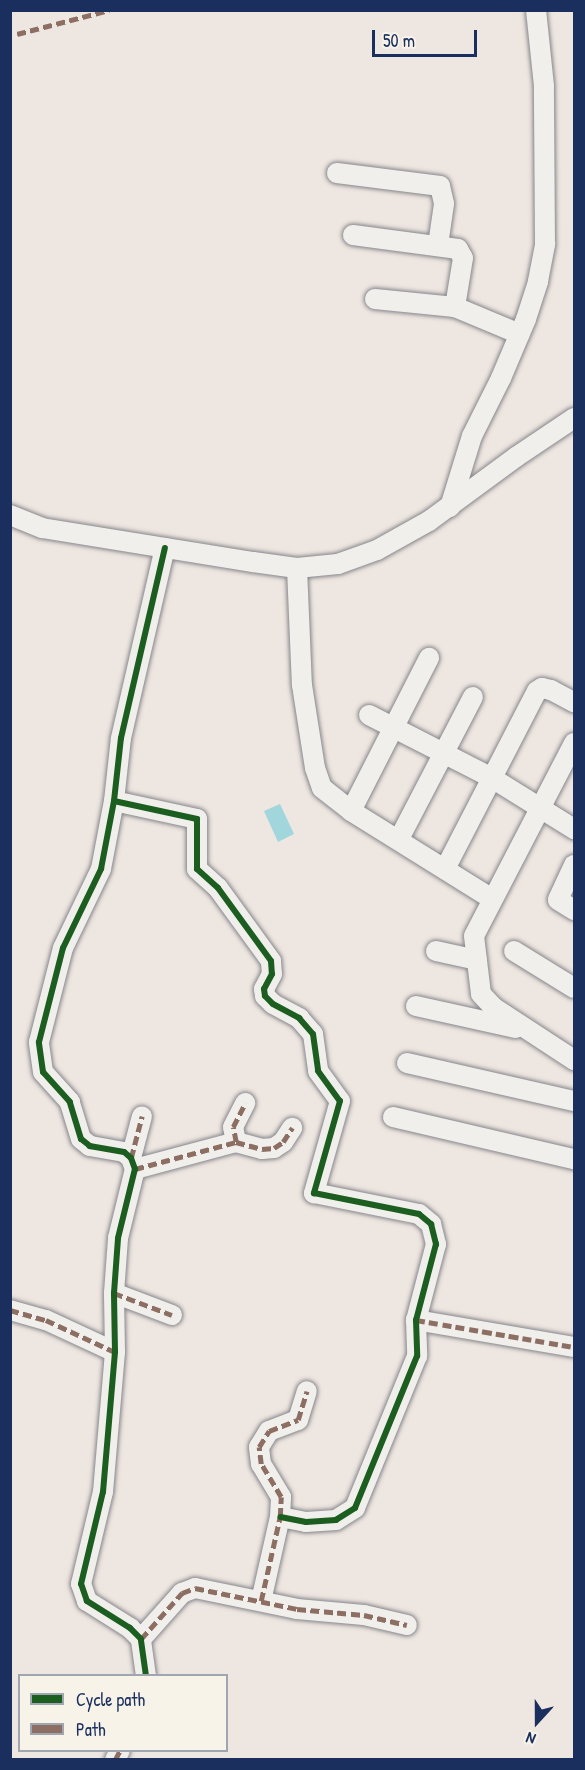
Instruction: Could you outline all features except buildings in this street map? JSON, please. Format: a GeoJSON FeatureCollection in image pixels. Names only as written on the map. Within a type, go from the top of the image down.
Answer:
{"type":"FeatureCollection","features":[{"type":"Feature","properties":{"kind":"street"},"geometry":{"type":"LineString","coordinates":[[450,507],[472,436],[520,334],[538,281],[545,244],[544,86],[536,10]]}},
{"type":"Feature","properties":{"kind":"street"},"geometry":{"type":"LineString","coordinates":[[338,173],[440,186],[444,204],[438,245]]}},
{"type":"Feature","properties":{"kind":"street"},"geometry":{"type":"LineString","coordinates":[[353,235],[458,249],[462,254],[455,307]]}},
{"type":"Feature","properties":{"kind":"street"},"geometry":{"type":"LineString","coordinates":[[375,299],[455,307],[520,334]]}},
{"type":"Feature","properties":{"kind":"street"},"geometry":{"type":"LineString","coordinates":[[10,515],[42,528],[297,568],[320,567],[357,558],[429,522],[516,457],[574,418]]}},
{"type":"Feature","properties":{"kind":"street"},"geometry":{"type":"LineString","coordinates":[[165,548],[122,738],[114,801],[101,868],[63,948],[39,1042],[43,1072],[70,1102],[84,1143],[102,1149],[113,1148],[133,1163],[236,1142],[262,1149],[274,1148],[283,1142],[292,1128]]}},
{"type":"Feature","properties":{"kind":"street"},"geometry":{"type":"LineString","coordinates":[[297,568],[302,685],[315,768],[322,788],[351,811],[492,898]]}},
{"type":"Feature","properties":{"kind":"street"},"geometry":{"type":"LineString","coordinates":[[351,811],[429,658]]}},
{"type":"Feature","properties":{"kind":"street"},"geometry":{"type":"LineString","coordinates":[[445,869],[537,691],[542,688],[551,690],[574,702]]}},
{"type":"Feature","properties":{"kind":"street"},"geometry":{"type":"LineString","coordinates":[[399,839],[473,697]]}},
{"type":"Feature","properties":{"kind":"street"},"geometry":{"type":"LineString","coordinates":[[369,715],[492,778],[574,829]]}},
{"type":"Feature","properties":{"kind":"street"},"geometry":{"type":"LineString","coordinates":[[574,743],[474,936],[481,994],[493,1007],[574,1060]]}},
{"type":"Feature","properties":{"kind":"street"},"geometry":{"type":"LineString","coordinates":[[114,801],[196,819],[196,869],[218,888],[271,961],[272,974],[264,989],[265,996],[273,1004],[299,1018],[314,1034],[318,1071],[339,1101],[314,1194],[419,1214],[431,1224],[435,1244],[416,1320],[417,1356],[355,1508],[336,1520],[306,1522],[280,1517]]}},
{"type":"Feature","properties":{"kind":"street"},"geometry":{"type":"LineString","coordinates":[[574,865],[558,900],[574,910]]}},
{"type":"Feature","properties":{"kind":"street"},"geometry":{"type":"LineString","coordinates":[[436,951],[477,960]]}},
{"type":"Feature","properties":{"kind":"street"},"geometry":{"type":"LineString","coordinates":[[514,951],[574,988]]}},
{"type":"Feature","properties":{"kind":"street"},"geometry":{"type":"LineString","coordinates":[[416,1006],[529,1030]]}},
{"type":"Feature","properties":{"kind":"street"},"geometry":{"type":"LineString","coordinates":[[407,1063],[574,1101]]}},
{"type":"Feature","properties":{"kind":"street"},"geometry":{"type":"LineString","coordinates":[[236,1142],[233,1127],[245,1103]]}},
{"type":"Feature","properties":{"kind":"street"},"geometry":{"type":"LineString","coordinates":[[142,1116],[118,1238],[114,1293],[116,1352],[103,1492],[81,1584],[87,1601],[141,1639],[146,1674]]}},
{"type":"Feature","properties":{"kind":"street"},"geometry":{"type":"LineString","coordinates":[[393,1117],[574,1159]]}},
{"type":"Feature","properties":{"kind":"street"},"geometry":{"type":"LineString","coordinates":[[114,1293],[172,1315]]}},
{"type":"Feature","properties":{"kind":"street"},"geometry":{"type":"LineString","coordinates":[[10,1310],[54,1323],[116,1352]]}},
{"type":"Feature","properties":{"kind":"street"},"geometry":{"type":"LineString","coordinates":[[416,1320],[574,1347]]}},
{"type":"Feature","properties":{"kind":"street"},"geometry":{"type":"LineString","coordinates":[[261,1601],[280,1517],[281,1497],[261,1464],[259,1447],[269,1431],[298,1420],[307,1391]]}},
{"type":"Feature","properties":{"kind":"street"},"geometry":{"type":"LineString","coordinates":[[141,1639],[188,1590],[202,1588],[297,1610],[364,1615],[407,1625]]}},
{"type":"Feature","properties":{"kind":"water"},"geometry":{"type":"Polygon","coordinates":[[[280,804],[294,834],[278,842],[264,811],[280,804]]]}},
{"type":"Feature","properties":{"kind":"marked path"},"geometry":{"type":"LineString","coordinates":[[17,34],[109,10]]}},
{"type":"Feature","properties":{"kind":"marked path"},"geometry":{"type":"LineString","coordinates":[[236,1142],[233,1127],[245,1103]]}},
{"type":"Feature","properties":{"kind":"marked path"},"geometry":{"type":"LineString","coordinates":[[131,1158],[142,1116]]}},
{"type":"Feature","properties":{"kind":"marked path"},"geometry":{"type":"LineString","coordinates":[[135,1169],[236,1142],[262,1149],[274,1148],[283,1142],[292,1128]]}},
{"type":"Feature","properties":{"kind":"marked path"},"geometry":{"type":"LineString","coordinates":[[114,1293],[172,1315]]}},
{"type":"Feature","properties":{"kind":"marked path"},"geometry":{"type":"LineString","coordinates":[[10,1310],[46,1320],[115,1352]]}},
{"type":"Feature","properties":{"kind":"marked path"},"geometry":{"type":"LineString","coordinates":[[416,1320],[574,1347]]}},
{"type":"Feature","properties":{"kind":"marked path"},"geometry":{"type":"LineString","coordinates":[[261,1601],[280,1517],[281,1497],[261,1464],[259,1447],[269,1431],[298,1420],[307,1391]]}},
{"type":"Feature","properties":{"kind":"marked path"},"geometry":{"type":"LineString","coordinates":[[141,1639],[182,1593],[195,1588],[297,1609],[364,1615],[407,1625]]}},
{"type":"Feature","properties":{"kind":"marked path"},"geometry":{"type":"LineString","coordinates":[[115,1760],[119,1752]]}},
{"type":"Feature","properties":{"kind":"cycle path"},"geometry":{"type":"LineString","coordinates":[[146,1674],[141,1639],[130,1628],[87,1601],[81,1584],[103,1492],[115,1352],[114,1293],[118,1238],[135,1169],[131,1158],[124,1152],[90,1146],[81,1139],[70,1102],[43,1072],[39,1042],[63,948],[101,869],[114,801],[121,738],[165,548]]}},
{"type":"Feature","properties":{"kind":"cycle path"},"geometry":{"type":"LineString","coordinates":[[114,801],[197,819],[197,869],[218,888],[271,961],[272,974],[264,989],[265,996],[273,1004],[299,1018],[313,1034],[318,1071],[340,1101],[314,1193],[419,1214],[431,1224],[436,1244],[416,1320],[417,1356],[355,1508],[336,1520],[306,1522],[280,1517]]}}]}
